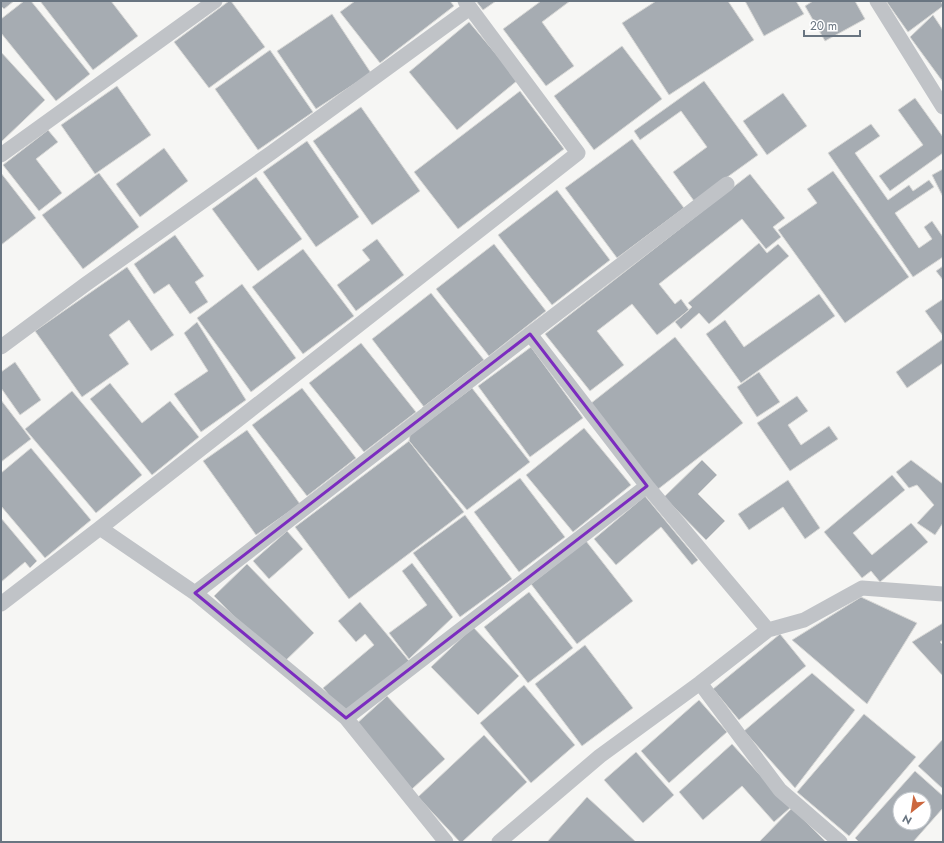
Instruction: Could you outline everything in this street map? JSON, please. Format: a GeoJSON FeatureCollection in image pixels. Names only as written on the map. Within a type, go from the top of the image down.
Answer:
{"type":"FeatureCollection","features":[{"type":"Feature","properties":{"kind":"street"},"geometry":{"type":"LineString","coordinates":[[1,155],[215,1]]}},
{"type":"Feature","properties":{"kind":"street"},"geometry":{"type":"LineString","coordinates":[[877,1],[943,107]]}},
{"type":"Feature","properties":{"kind":"street"},"geometry":{"type":"LineString","coordinates":[[1,347],[86,284],[265,158],[468,4],[578,153],[1,604]]}},
{"type":"Feature","properties":{"kind":"street"},"geometry":{"type":"LineString","coordinates":[[195,593],[727,184]]}},
{"type":"Feature","properties":{"kind":"street"},"geometry":{"type":"LineString","coordinates":[[530,334],[647,486],[768,630]]}},
{"type":"Feature","properties":{"kind":"street"},"geometry":{"type":"LineString","coordinates":[[346,718],[647,486]]}},
{"type":"Feature","properties":{"kind":"street"},"geometry":{"type":"LineString","coordinates":[[100,528],[195,593],[346,718],[446,842]]}},
{"type":"Feature","properties":{"kind":"street"},"geometry":{"type":"LineString","coordinates":[[505,840],[600,756],[700,683],[768,630],[804,620],[862,588],[943,594]]}},
{"type":"Feature","properties":{"kind":"street"},"geometry":{"type":"LineString","coordinates":[[700,683],[780,790],[840,842]]}},
{"type":"Feature","properties":{"kind":"highlighted area"},"geometry":{"type":"Polygon","coordinates":[[[530,334],[647,486],[346,718],[195,593],[530,334]]]}},
{"type":"Feature","properties":{"kind":"building"},"geometry":{"type":"Polygon","coordinates":[[[1,1],[14,1],[4,9],[1,6],[1,1]]]}},
{"type":"Feature","properties":{"kind":"building"},"geometry":{"type":"Polygon","coordinates":[[[24,1],[31,1],[90,74],[56,101],[1,33],[1,19],[24,1]]]}},
{"type":"Feature","properties":{"kind":"building"},"geometry":{"type":"Polygon","coordinates":[[[40,1],[111,1],[138,36],[93,70],[40,1]]]}},
{"type":"Feature","properties":{"kind":"building"},"geometry":{"type":"Polygon","coordinates":[[[231,1],[265,47],[209,88],[174,42],[231,1]]]}},
{"type":"Feature","properties":{"kind":"building"},"geometry":{"type":"Polygon","coordinates":[[[355,1],[450,1],[454,6],[380,63],[340,12],[355,1]]]}},
{"type":"Feature","properties":{"kind":"building"},"geometry":{"type":"Polygon","coordinates":[[[476,1],[496,1],[483,10],[476,1]]]}},
{"type":"Feature","properties":{"kind":"building"},"geometry":{"type":"Polygon","coordinates":[[[541,1],[570,1],[542,22],[574,66],[546,86],[503,29],[541,1]]]}},
{"type":"Feature","properties":{"kind":"building"},"geometry":{"type":"Polygon","coordinates":[[[656,1],[728,1],[754,40],[669,95],[622,23],[656,1]]]}},
{"type":"Feature","properties":{"kind":"building"},"geometry":{"type":"Polygon","coordinates":[[[745,1],[796,1],[804,14],[764,36],[745,1]]]}},
{"type":"Feature","properties":{"kind":"building"},"geometry":{"type":"Polygon","coordinates":[[[813,1],[855,1],[865,19],[825,41],[805,6],[813,1]]]}},
{"type":"Feature","properties":{"kind":"building"},"geometry":{"type":"Polygon","coordinates":[[[886,1],[941,1],[943,6],[908,32],[886,1]]]}},
{"type":"Feature","properties":{"kind":"building"},"geometry":{"type":"Polygon","coordinates":[[[332,14],[371,73],[316,109],[277,51],[332,14]]]}},
{"type":"Feature","properties":{"kind":"building"},"geometry":{"type":"Polygon","coordinates":[[[933,15],[943,30],[943,82],[910,37],[933,15]]]}},
{"type":"Feature","properties":{"kind":"building"},"geometry":{"type":"Polygon","coordinates":[[[469,22],[518,80],[457,130],[409,72],[469,22]]]}},
{"type":"Feature","properties":{"kind":"building"},"geometry":{"type":"Polygon","coordinates":[[[622,46],[662,99],[594,150],[554,96],[622,46]]]}},
{"type":"Feature","properties":{"kind":"building"},"geometry":{"type":"Polygon","coordinates":[[[270,50],[313,112],[258,150],[215,89],[270,50]]]}},
{"type":"Feature","properties":{"kind":"building"},"geometry":{"type":"Polygon","coordinates":[[[1,52],[45,100],[1,142],[1,52]]]}},
{"type":"Feature","properties":{"kind":"building"},"geometry":{"type":"Polygon","coordinates":[[[704,81],[758,155],[694,201],[673,172],[707,147],[681,111],[640,140],[634,131],[704,81]]]}},
{"type":"Feature","properties":{"kind":"building"},"geometry":{"type":"Polygon","coordinates":[[[117,86],[151,135],[95,174],[61,125],[117,86]]]}},
{"type":"Feature","properties":{"kind":"building"},"geometry":{"type":"Polygon","coordinates":[[[520,91],[564,149],[458,229],[414,172],[520,91]]]}},
{"type":"Feature","properties":{"kind":"building"},"geometry":{"type":"Polygon","coordinates":[[[783,93],[807,126],[767,155],[743,121],[783,93]]]}},
{"type":"Feature","properties":{"kind":"building"},"geometry":{"type":"Polygon","coordinates":[[[915,98],[943,137],[943,153],[890,191],[879,176],[923,145],[898,110],[915,98]]]}},
{"type":"Feature","properties":{"kind":"building"},"geometry":{"type":"Polygon","coordinates":[[[361,107],[420,191],[372,225],[313,141],[361,107]]]}},
{"type":"Feature","properties":{"kind":"building"},"geometry":{"type":"Polygon","coordinates":[[[871,124],[880,136],[855,153],[888,200],[909,185],[913,191],[929,180],[934,187],[895,213],[919,248],[932,239],[924,227],[932,221],[943,237],[943,257],[913,277],[828,153],[871,124]]]}},
{"type":"Feature","properties":{"kind":"building"},"geometry":{"type":"Polygon","coordinates":[[[48,130],[58,142],[36,159],[62,193],[39,211],[3,165],[48,130]]]}},
{"type":"Feature","properties":{"kind":"building"},"geometry":{"type":"Polygon","coordinates":[[[632,139],[684,208],[617,258],[565,188],[632,139]]]}},
{"type":"Feature","properties":{"kind":"building"},"geometry":{"type":"Polygon","coordinates":[[[307,141],[359,217],[316,247],[263,172],[307,141]]]}},
{"type":"Feature","properties":{"kind":"building"},"geometry":{"type":"Polygon","coordinates":[[[164,148],[188,181],[140,217],[116,184],[164,148]]]}},
{"type":"Feature","properties":{"kind":"building"},"geometry":{"type":"Polygon","coordinates":[[[943,169],[943,197],[932,175],[943,169]]]}},
{"type":"Feature","properties":{"kind":"building"},"geometry":{"type":"Polygon","coordinates":[[[833,171],[909,277],[845,323],[778,230],[817,203],[807,189],[833,171]]]}},
{"type":"Feature","properties":{"kind":"building"},"geometry":{"type":"Polygon","coordinates":[[[1,173],[36,218],[1,245],[1,173]]]}},
{"type":"Feature","properties":{"kind":"building"},"geometry":{"type":"Polygon","coordinates":[[[99,173],[139,227],[83,269],[42,215],[99,173]]]}},
{"type":"Feature","properties":{"kind":"building"},"geometry":{"type":"Polygon","coordinates":[[[750,174],[785,218],[773,227],[781,237],[766,249],[742,219],[659,284],[675,304],[681,299],[689,310],[657,335],[632,304],[597,331],[624,365],[590,391],[545,334],[750,174]]]}},
{"type":"Feature","properties":{"kind":"building"},"geometry":{"type":"Polygon","coordinates":[[[256,177],[302,239],[258,271],[212,209],[256,177]]]}},
{"type":"Feature","properties":{"kind":"building"},"geometry":{"type":"Polygon","coordinates":[[[557,190],[610,260],[552,305],[498,235],[557,190]]]}},
{"type":"Feature","properties":{"kind":"building"},"geometry":{"type":"Polygon","coordinates":[[[175,235],[204,276],[195,282],[208,302],[190,314],[169,284],[154,294],[134,264],[175,235]]]}},
{"type":"Feature","properties":{"kind":"building"},"geometry":{"type":"Polygon","coordinates":[[[377,239],[404,275],[356,311],[337,285],[370,260],[362,250],[377,239]]]}},
{"type":"Feature","properties":{"kind":"building"},"geometry":{"type":"Polygon","coordinates":[[[759,243],[767,253],[778,244],[789,256],[709,324],[699,313],[681,329],[675,322],[692,307],[688,303],[759,243]]]}},
{"type":"Feature","properties":{"kind":"building"},"geometry":{"type":"Polygon","coordinates":[[[494,244],[546,311],[489,356],[436,289],[494,244]]]}},
{"type":"Feature","properties":{"kind":"building"},"geometry":{"type":"Polygon","coordinates":[[[303,249],[354,316],[303,354],[252,287],[303,249]]]}},
{"type":"Feature","properties":{"kind":"building"},"geometry":{"type":"Polygon","coordinates":[[[943,266],[943,280],[936,271],[943,266]]]}},
{"type":"Feature","properties":{"kind":"building"},"geometry":{"type":"Polygon","coordinates":[[[127,267],[174,335],[151,351],[129,320],[109,335],[129,364],[82,397],[35,331],[127,267]]]}},
{"type":"Feature","properties":{"kind":"building"},"geometry":{"type":"Polygon","coordinates":[[[242,284],[296,358],[251,392],[197,318],[242,284]]]}},
{"type":"Feature","properties":{"kind":"building"},"geometry":{"type":"Polygon","coordinates":[[[431,293],[484,360],[424,407],[372,339],[431,293]]]}},
{"type":"Feature","properties":{"kind":"building"},"geometry":{"type":"Polygon","coordinates":[[[819,294],[835,316],[741,383],[706,334],[725,320],[744,347],[819,294]]]}},
{"type":"Feature","properties":{"kind":"building"},"geometry":{"type":"Polygon","coordinates":[[[943,299],[943,336],[925,311],[943,299]]]}},
{"type":"Feature","properties":{"kind":"building"},"geometry":{"type":"Polygon","coordinates":[[[197,322],[246,400],[201,432],[174,394],[208,371],[184,333],[197,322]]]}},
{"type":"Feature","properties":{"kind":"building"},"geometry":{"type":"Polygon","coordinates":[[[675,337],[743,423],[657,490],[590,404],[675,337]]]}},
{"type":"Feature","properties":{"kind":"building"},"geometry":{"type":"Polygon","coordinates":[[[943,339],[943,363],[907,388],[896,372],[943,339]]]}},
{"type":"Feature","properties":{"kind":"building"},"geometry":{"type":"Polygon","coordinates":[[[361,343],[416,412],[364,452],[309,383],[361,343]]]}},
{"type":"Feature","properties":{"kind":"building"},"geometry":{"type":"Polygon","coordinates":[[[531,347],[583,418],[530,457],[478,386],[531,347]]]}},
{"type":"Feature","properties":{"kind":"building"},"geometry":{"type":"Polygon","coordinates":[[[15,362],[41,400],[20,415],[1,388],[1,372],[15,362]]]}},
{"type":"Feature","properties":{"kind":"building"},"geometry":{"type":"Polygon","coordinates":[[[759,372],[780,402],[757,417],[737,387],[759,372]]]}},
{"type":"Feature","properties":{"kind":"building"},"geometry":{"type":"Polygon","coordinates":[[[110,383],[142,423],[170,401],[199,437],[152,475],[90,399],[110,383]]]}},
{"type":"Feature","properties":{"kind":"building"},"geometry":{"type":"Polygon","coordinates":[[[302,388],[356,458],[307,496],[252,425],[302,388]]]}},
{"type":"Feature","properties":{"kind":"building"},"geometry":{"type":"Polygon","coordinates":[[[472,388],[530,462],[467,510],[409,441],[410,435],[472,388]]]}},
{"type":"Feature","properties":{"kind":"building"},"geometry":{"type":"Polygon","coordinates":[[[72,391],[142,475],[96,513],[25,429],[72,391]]]}},
{"type":"Feature","properties":{"kind":"building"},"geometry":{"type":"Polygon","coordinates":[[[797,396],[808,411],[788,425],[801,445],[829,426],[838,439],[790,471],[757,423],[797,396]]]}},
{"type":"Feature","properties":{"kind":"building"},"geometry":{"type":"Polygon","coordinates":[[[1,400],[31,439],[1,462],[1,400]]]}},
{"type":"Feature","properties":{"kind":"building"},"geometry":{"type":"Polygon","coordinates":[[[584,428],[631,485],[573,532],[526,475],[584,428]]]}},
{"type":"Feature","properties":{"kind":"building"},"geometry":{"type":"Polygon","coordinates":[[[247,430],[300,504],[256,535],[203,461],[247,430]]]}},
{"type":"Feature","properties":{"kind":"building"},"geometry":{"type":"Polygon","coordinates":[[[409,441],[464,512],[349,599],[295,527],[409,441]]]}},
{"type":"Feature","properties":{"kind":"building"},"geometry":{"type":"Polygon","coordinates":[[[31,448],[91,520],[45,558],[1,506],[1,473],[31,448]]]}},
{"type":"Feature","properties":{"kind":"building"},"geometry":{"type":"Polygon","coordinates":[[[702,460],[717,475],[698,494],[725,521],[706,540],[664,497],[702,460]]]}},
{"type":"Feature","properties":{"kind":"building"},"geometry":{"type":"Polygon","coordinates":[[[911,460],[943,484],[943,523],[935,535],[917,523],[934,505],[917,485],[909,488],[896,472],[911,460]]]}},
{"type":"Feature","properties":{"kind":"building"},"geometry":{"type":"Polygon","coordinates":[[[892,475],[905,490],[853,533],[872,555],[911,523],[928,542],[880,582],[871,571],[862,578],[824,532],[892,475]]]}},
{"type":"Feature","properties":{"kind":"building"},"geometry":{"type":"Polygon","coordinates":[[[520,478],[565,537],[519,572],[474,512],[520,478]]]}},
{"type":"Feature","properties":{"kind":"building"},"geometry":{"type":"Polygon","coordinates":[[[788,480],[820,528],[805,539],[783,507],[749,530],[738,514],[788,480]]]}},
{"type":"Feature","properties":{"kind":"building"},"geometry":{"type":"Polygon","coordinates":[[[645,496],[698,560],[692,565],[661,527],[616,565],[594,539],[645,496]]]}},
{"type":"Feature","properties":{"kind":"building"},"geometry":{"type":"Polygon","coordinates":[[[465,515],[512,579],[460,617],[413,553],[465,515]]]}},
{"type":"Feature","properties":{"kind":"building"},"geometry":{"type":"Polygon","coordinates":[[[1,518],[37,561],[30,568],[25,562],[1,582],[1,518]]]}},
{"type":"Feature","properties":{"kind":"building"},"geometry":{"type":"Polygon","coordinates":[[[287,531],[303,549],[269,579],[253,561],[287,531]]]}},
{"type":"Feature","properties":{"kind":"building"},"geometry":{"type":"Polygon","coordinates":[[[586,541],[633,601],[577,644],[531,584],[586,541]]]}},
{"type":"Feature","properties":{"kind":"building"},"geometry":{"type":"Polygon","coordinates":[[[412,563],[453,617],[409,659],[389,633],[427,605],[402,571],[412,563]]]}},
{"type":"Feature","properties":{"kind":"building"},"geometry":{"type":"Polygon","coordinates":[[[247,564],[314,633],[281,665],[214,596],[247,564]]]}},
{"type":"Feature","properties":{"kind":"building"},"geometry":{"type":"Polygon","coordinates":[[[529,592],[573,648],[528,683],[484,627],[529,592]]]}},
{"type":"Feature","properties":{"kind":"building"},"geometry":{"type":"Polygon","coordinates":[[[861,597],[917,623],[867,704],[792,640],[861,597]]]}},
{"type":"Feature","properties":{"kind":"building"},"geometry":{"type":"Polygon","coordinates":[[[360,602],[409,661],[345,714],[323,688],[374,645],[365,634],[356,642],[338,621],[360,602]]]}},
{"type":"Feature","properties":{"kind":"building"},"geometry":{"type":"Polygon","coordinates":[[[943,623],[943,640],[940,642],[943,645],[943,676],[912,642],[943,623]]]}},
{"type":"Feature","properties":{"kind":"building"},"geometry":{"type":"Polygon","coordinates":[[[473,627],[519,676],[478,715],[431,667],[473,627]]]}},
{"type":"Feature","properties":{"kind":"building"},"geometry":{"type":"Polygon","coordinates":[[[780,634],[806,666],[739,720],[713,689],[780,634]]]}},
{"type":"Feature","properties":{"kind":"building"},"geometry":{"type":"Polygon","coordinates":[[[585,645],[633,708],[582,746],[535,684],[585,645]]]}},
{"type":"Feature","properties":{"kind":"building"},"geometry":{"type":"Polygon","coordinates":[[[812,673],[855,710],[795,788],[744,731],[812,673]]]}},
{"type":"Feature","properties":{"kind":"building"},"geometry":{"type":"Polygon","coordinates":[[[524,685],[575,745],[531,783],[480,723],[524,685]]]}},
{"type":"Feature","properties":{"kind":"building"},"geometry":{"type":"Polygon","coordinates":[[[387,696],[445,759],[412,789],[354,726],[387,696]]]}},
{"type":"Feature","properties":{"kind":"building"},"geometry":{"type":"Polygon","coordinates":[[[699,700],[727,732],[669,783],[641,751],[699,700]]]}},
{"type":"Feature","properties":{"kind":"building"},"geometry":{"type":"Polygon","coordinates":[[[864,714],[916,757],[849,836],[797,792],[864,714]]]}},
{"type":"Feature","properties":{"kind":"building"},"geometry":{"type":"Polygon","coordinates":[[[484,735],[527,782],[462,842],[460,842],[418,797],[484,735]]]}},
{"type":"Feature","properties":{"kind":"building"},"geometry":{"type":"Polygon","coordinates":[[[943,739],[943,789],[918,766],[943,739]]]}},
{"type":"Feature","properties":{"kind":"building"},"geometry":{"type":"Polygon","coordinates":[[[732,744],[790,808],[774,822],[742,786],[703,820],[679,792],[732,744]]]}},
{"type":"Feature","properties":{"kind":"building"},"geometry":{"type":"Polygon","coordinates":[[[636,752],[674,795],[643,823],[604,780],[636,752]]]}},
{"type":"Feature","properties":{"kind":"building"},"geometry":{"type":"Polygon","coordinates":[[[915,771],[943,796],[943,808],[932,820],[932,791],[897,791],[915,771]]]}},
{"type":"Feature","properties":{"kind":"building"},"geometry":{"type":"Polygon","coordinates":[[[587,797],[636,842],[547,842],[587,797]]]}},
{"type":"Feature","properties":{"kind":"building"},"geometry":{"type":"Polygon","coordinates":[[[892,797],[892,831],[923,831],[913,842],[859,842],[855,838],[892,797]]]}},
{"type":"Feature","properties":{"kind":"building"},"geometry":{"type":"Polygon","coordinates":[[[792,808],[826,842],[759,842],[792,808]]]}}]}
